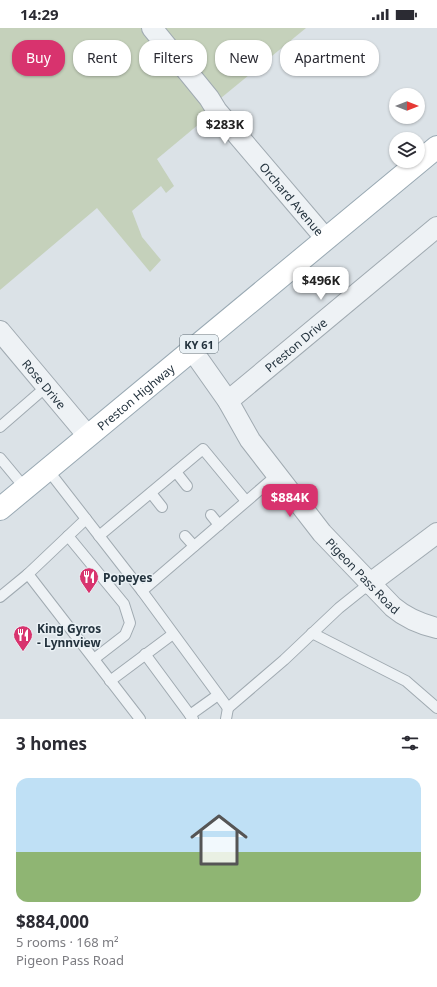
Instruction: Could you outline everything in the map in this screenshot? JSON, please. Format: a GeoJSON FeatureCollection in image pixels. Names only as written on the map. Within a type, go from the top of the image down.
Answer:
{"type":"FeatureCollection","features":[{"type":"Feature","properties":{"kind":"main road","name":"Preston Highway"},"geometry":{"type":"LineString","coordinates":[[0,509],[437,146]]}},
{"type":"Feature","properties":{"kind":"street","name":"Orchard Avenue"},"geometry":{"type":"LineString","coordinates":[[152,28],[209,98],[217,111],[326,239]]}},
{"type":"Feature","properties":{"kind":"street","name":"Preston Drive"},"geometry":{"type":"LineString","coordinates":[[228,401],[437,227]]}},
{"type":"Feature","properties":{"kind":"street","name":"Rose Drive"},"geometry":{"type":"LineString","coordinates":[[0,331],[88,436]]}},
{"type":"Feature","properties":{"kind":"street","name":"Pigeon Pass Road"},"geometry":{"type":"LineString","coordinates":[[192,350],[228,401],[250,440],[322,533],[369,584],[402,615],[422,625],[437,628]]}},
{"type":"Feature","properties":{"kind":"street"},"geometry":{"type":"LineString","coordinates":[[369,584],[437,533]]}},
{"type":"Feature","properties":{"kind":"lane"},"geometry":{"type":"LineString","coordinates":[[0,427],[46,387]]}},
{"type":"Feature","properties":{"kind":"lane"},"geometry":{"type":"LineString","coordinates":[[99,536],[203,450],[246,501]]}},
{"type":"Feature","properties":{"kind":"lane"},"geometry":{"type":"LineString","coordinates":[[0,458],[25,488]]}},
{"type":"Feature","properties":{"kind":"lane"},"geometry":{"type":"LineString","coordinates":[[48,470],[142,591],[228,708]]}},
{"type":"Feature","properties":{"kind":"lane"},"geometry":{"type":"LineString","coordinates":[[176,472],[187,486]]}},
{"type":"Feature","properties":{"kind":"lane"},"geometry":{"type":"LineString","coordinates":[[142,591],[277,475]]}},
{"type":"Feature","properties":{"kind":"lane"},"geometry":{"type":"LineString","coordinates":[[151,493],[162,506]]}},
{"type":"Feature","properties":{"kind":"lane"},"geometry":{"type":"LineString","coordinates":[[211,515],[219,525]]}},
{"type":"Feature","properties":{"kind":"lane"},"geometry":{"type":"LineString","coordinates":[[0,597],[28,574],[86,519]]}},
{"type":"Feature","properties":{"kind":"lane"},"geometry":{"type":"LineString","coordinates":[[68,536],[124,604],[130,623],[125,636],[94,659]]}},
{"type":"Feature","properties":{"kind":"lane"},"geometry":{"type":"LineString","coordinates":[[185,536],[194,546]]}},
{"type":"Feature","properties":{"kind":"lane"},"geometry":{"type":"LineString","coordinates":[[28,574],[140,719]]}},
{"type":"Feature","properties":{"kind":"lane"},"geometry":{"type":"LineString","coordinates":[[226,719],[228,708],[339,608],[369,584]]}},
{"type":"Feature","properties":{"kind":"lane"},"geometry":{"type":"LineString","coordinates":[[312,633],[406,681],[437,708]]}},
{"type":"Feature","properties":{"kind":"lane"},"geometry":{"type":"LineString","coordinates":[[110,680],[173,634]]}},
{"type":"Feature","properties":{"kind":"lane"},"geometry":{"type":"LineString","coordinates":[[145,654],[191,717],[218,695]]}},
{"type":"Feature","properties":{"kind":"green space"},"geometry":{"type":"Polygon","coordinates":[[[0,28],[143,28],[152,40],[139,40],[139,76],[181,76],[211,114],[157,159],[174,186],[166,193],[161,186],[132,211],[142,237],[161,260],[150,272],[97,208],[0,290],[0,28]]]}},
{"type":"Feature","properties":{"kind":"green space"},"geometry":{"type":"Polygon","coordinates":[[[164,28],[306,28],[291,40],[280,40],[280,49],[272,56],[272,40],[215,40],[215,76],[248,76],[221,98],[203,76],[207,76],[207,40],[174,40],[164,28]]]}},
{"type":"Feature","properties":{"kind":"place","name":"Popeyes"},"geometry":{"type":"Point","coordinates":[89,594]}},
{"type":"Feature","properties":{"kind":"place","name":"King Gyros - Lynnview"},"geometry":{"type":"Point","coordinates":[23,652]}}]}
